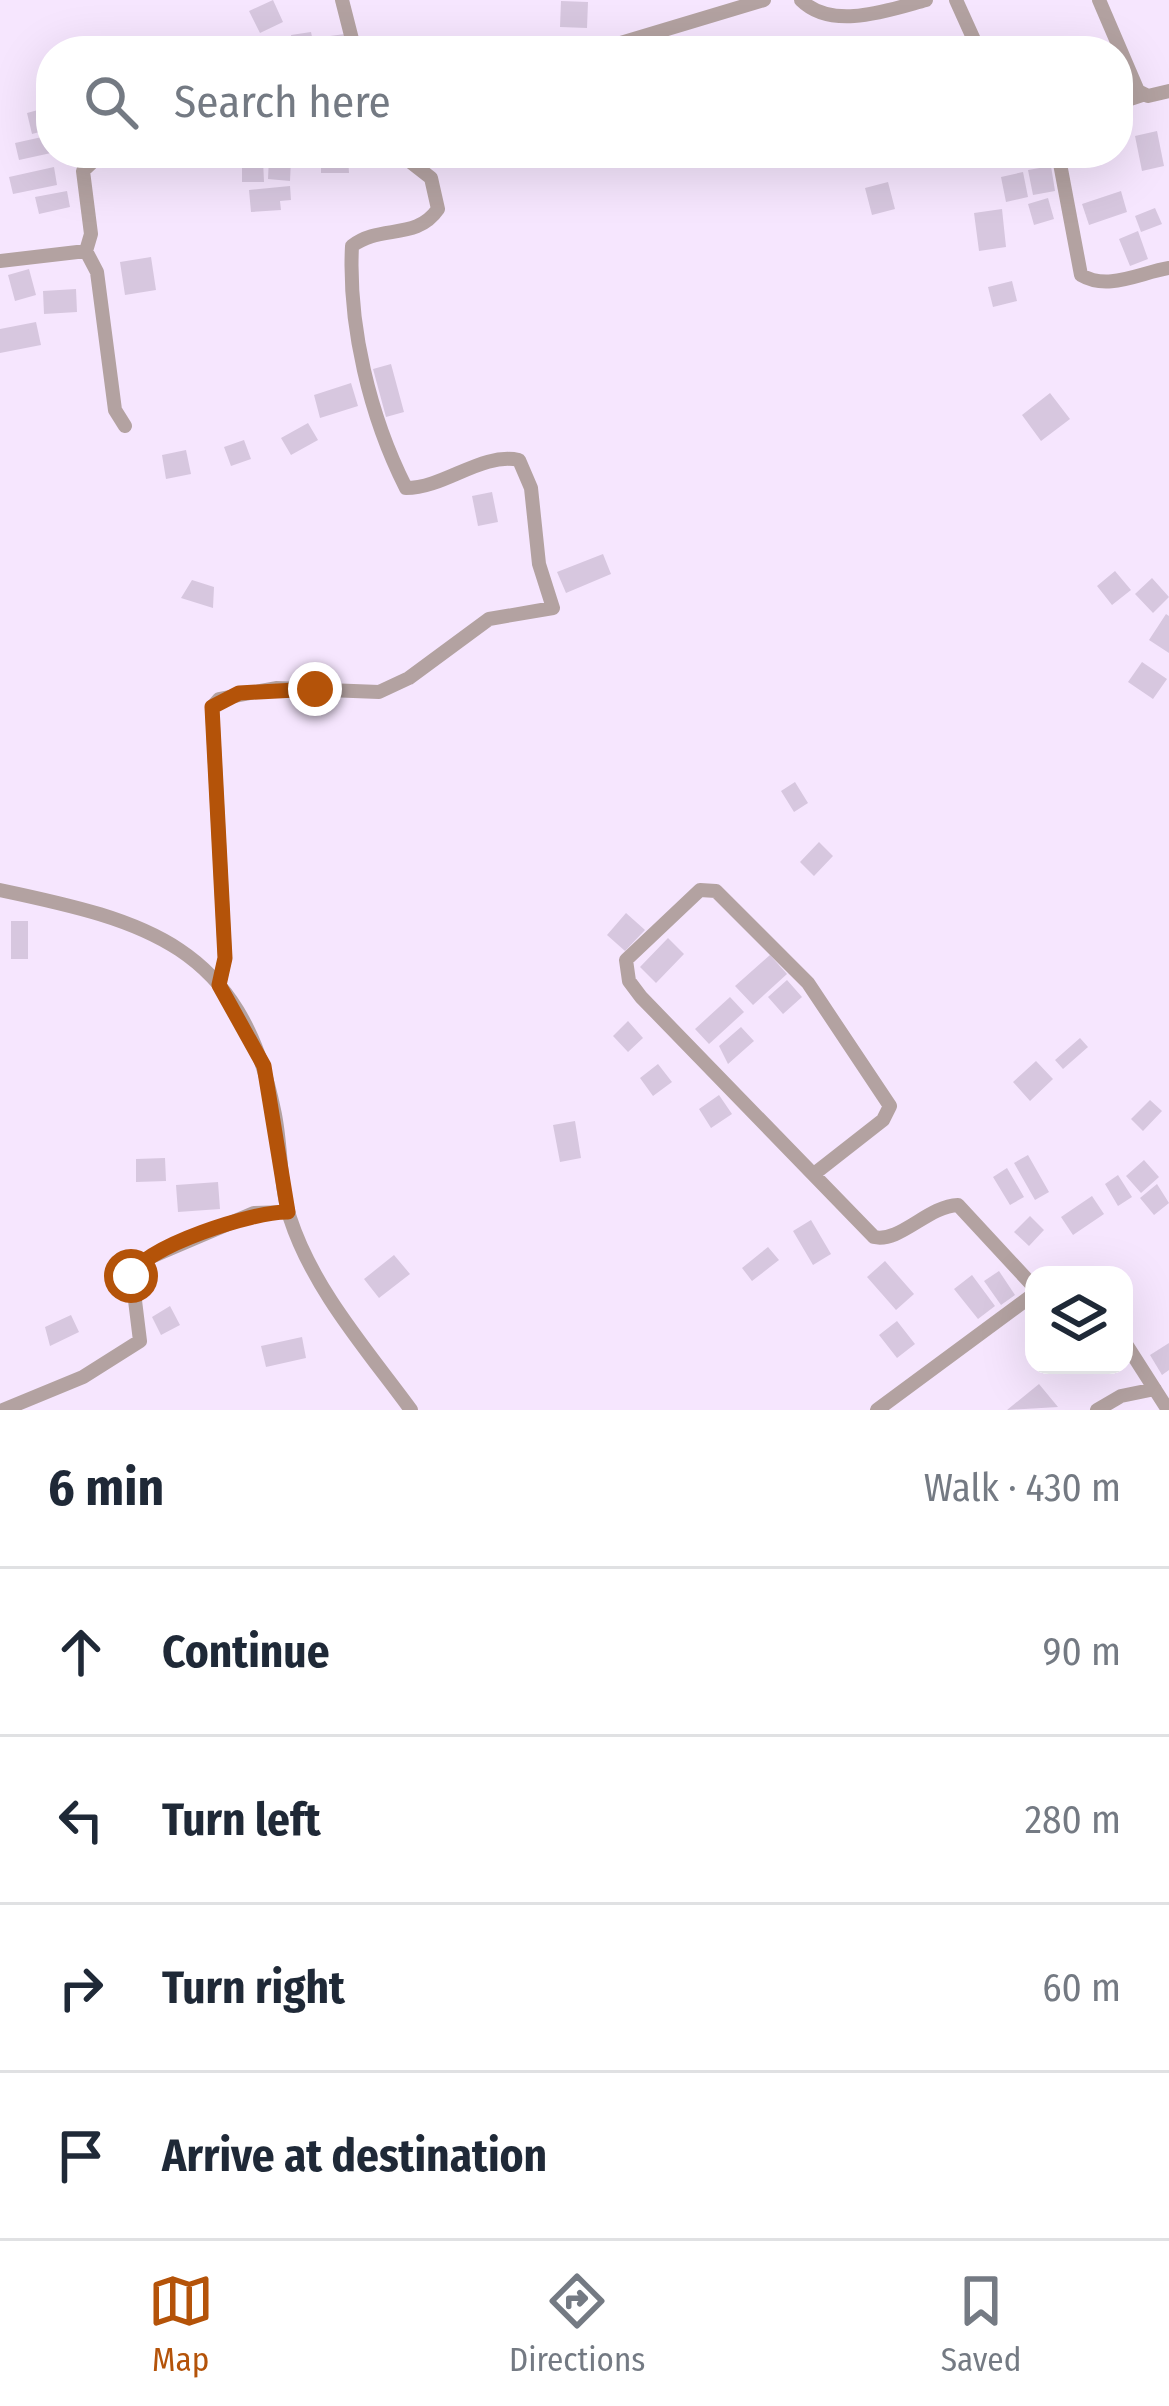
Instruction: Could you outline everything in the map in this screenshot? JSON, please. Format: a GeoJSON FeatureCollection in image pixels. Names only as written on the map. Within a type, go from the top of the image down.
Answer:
{"type":"FeatureCollection","features":[{"type":"Feature","properties":{"kind":"street"},"geometry":{"type":"LineString","coordinates":[[342,0],[351,36]]}},
{"type":"Feature","properties":{"kind":"street"},"geometry":{"type":"LineString","coordinates":[[644,36],[764,0]]}},
{"type":"Feature","properties":{"kind":"street"},"geometry":{"type":"LineString","coordinates":[[801,0],[824,11],[864,17],[926,0]]}},
{"type":"Feature","properties":{"kind":"street"},"geometry":{"type":"LineString","coordinates":[[956,0],[972,36]]}},
{"type":"Feature","properties":{"kind":"street"},"geometry":{"type":"LineString","coordinates":[[1099,0],[1115,36]]}},
{"type":"Feature","properties":{"kind":"street"},"geometry":{"type":"LineString","coordinates":[[1133,75],[1142,95]]}},
{"type":"Feature","properties":{"kind":"street"},"geometry":{"type":"LineString","coordinates":[[1133,98],[1169,91]]}},
{"type":"Feature","properties":{"kind":"street"},"geometry":{"type":"LineString","coordinates":[[85,168],[91,234],[86,251],[97,272],[115,410],[125,425]]}},
{"type":"Feature","properties":{"kind":"street"},"geometry":{"type":"LineString","coordinates":[[219,985],[225,958],[212,707],[239,693],[276,688],[379,692],[410,678],[489,619],[553,608],[539,564],[531,488],[519,460],[479,465],[428,486],[406,488],[376,409],[357,321],[352,246],[384,233],[414,231],[438,209],[431,178],[418,168]]}},
{"type":"Feature","properties":{"kind":"street"},"geometry":{"type":"LineString","coordinates":[[1061,168],[1081,275],[1096,284],[1112,283],[1134,273],[1169,268]]}},
{"type":"Feature","properties":{"kind":"street"},"geometry":{"type":"LineString","coordinates":[[0,262],[86,251]]}},
{"type":"Feature","properties":{"kind":"street"},"geometry":{"type":"LineString","coordinates":[[0,890],[137,925],[184,951],[219,985],[264,1066],[288,1212],[329,1296],[411,1410]]}},
{"type":"Feature","properties":{"kind":"street"},"geometry":{"type":"LineString","coordinates":[[814,1174],[883,1120],[890,1106],[808,983],[716,890],[700,890],[626,960],[629,981],[684,1046],[880,1240],[938,1205],[958,1204],[1025,1281]]}},
{"type":"Feature","properties":{"kind":"street"},"geometry":{"type":"LineString","coordinates":[[2,1410],[83,1377],[140,1341],[142,1325],[131,1276],[139,1262],[254,1213],[288,1212]]}},
{"type":"Feature","properties":{"kind":"street"},"geometry":{"type":"LineString","coordinates":[[877,1410],[1025,1298]]}},
{"type":"Feature","properties":{"kind":"street"},"geometry":{"type":"LineString","coordinates":[[1133,1355],[1168,1410]]}},
{"type":"Feature","properties":{"kind":"street"},"geometry":{"type":"LineString","coordinates":[[1097,1410],[1121,1396],[1155,1388]]}},
{"type":"Feature","properties":{"kind":"building"},"geometry":{"type":"Polygon","coordinates":[[[273,0],[283,22],[260,33],[249,11],[273,0]]]}},
{"type":"Feature","properties":{"kind":"building"},"geometry":{"type":"Polygon","coordinates":[[[561,1],[588,2],[587,28],[560,27],[561,1]]]}},
{"type":"Feature","properties":{"kind":"building"},"geometry":{"type":"Polygon","coordinates":[[[36,111],[36,133],[32,134],[27,113],[36,111]]]}},
{"type":"Feature","properties":{"kind":"building"},"geometry":{"type":"Polygon","coordinates":[[[1157,131],[1164,166],[1142,171],[1135,136],[1157,131]]]}},
{"type":"Feature","properties":{"kind":"building"},"geometry":{"type":"Polygon","coordinates":[[[36,138],[36,156],[19,160],[15,143],[36,138]]]}},
{"type":"Feature","properties":{"kind":"building"},"geometry":{"type":"Polygon","coordinates":[[[54,168],[57,185],[13,194],[9,177],[54,168]]]}},
{"type":"Feature","properties":{"kind":"building"},"geometry":{"type":"Polygon","coordinates":[[[242,168],[263,168],[264,182],[242,182],[242,168]]]}},
{"type":"Feature","properties":{"kind":"building"},"geometry":{"type":"Polygon","coordinates":[[[269,168],[291,168],[290,181],[268,179],[269,168]]]}},
{"type":"Feature","properties":{"kind":"building"},"geometry":{"type":"Polygon","coordinates":[[[321,168],[349,168],[349,173],[321,173],[321,168]]]}},
{"type":"Feature","properties":{"kind":"building"},"geometry":{"type":"Polygon","coordinates":[[[1051,168],[1055,191],[1033,195],[1028,170],[1051,168]]]}},
{"type":"Feature","properties":{"kind":"building"},"geometry":{"type":"Polygon","coordinates":[[[1023,172],[1028,197],[1006,202],[1001,177],[1023,172]]]}},
{"type":"Feature","properties":{"kind":"building"},"geometry":{"type":"Polygon","coordinates":[[[888,182],[895,209],[872,215],[865,188],[888,182]]]}},
{"type":"Feature","properties":{"kind":"building"},"geometry":{"type":"Polygon","coordinates":[[[290,186],[291,200],[280,201],[281,210],[251,212],[249,190],[290,186]]]}},
{"type":"Feature","properties":{"kind":"building"},"geometry":{"type":"Polygon","coordinates":[[[67,191],[70,207],[39,214],[35,197],[67,191]]]}},
{"type":"Feature","properties":{"kind":"building"},"geometry":{"type":"Polygon","coordinates":[[[1121,191],[1127,212],[1089,225],[1082,204],[1121,191]]]}},
{"type":"Feature","properties":{"kind":"building"},"geometry":{"type":"Polygon","coordinates":[[[1048,198],[1054,219],[1034,225],[1028,204],[1048,198]]]}},
{"type":"Feature","properties":{"kind":"building"},"geometry":{"type":"Polygon","coordinates":[[[1155,208],[1162,224],[1141,232],[1135,216],[1155,208]]]}},
{"type":"Feature","properties":{"kind":"building"},"geometry":{"type":"Polygon","coordinates":[[[1002,209],[1006,247],[979,251],[974,213],[1002,209]]]}},
{"type":"Feature","properties":{"kind":"building"},"geometry":{"type":"Polygon","coordinates":[[[1138,231],[1148,259],[1130,266],[1119,239],[1138,231]]]}},
{"type":"Feature","properties":{"kind":"building"},"geometry":{"type":"Polygon","coordinates":[[[151,257],[156,290],[125,295],[120,262],[151,257]]]}},
{"type":"Feature","properties":{"kind":"building"},"geometry":{"type":"Polygon","coordinates":[[[29,269],[36,295],[15,301],[8,275],[29,269]]]}},
{"type":"Feature","properties":{"kind":"building"},"geometry":{"type":"Polygon","coordinates":[[[1012,281],[1017,301],[993,307],[988,287],[1012,281]]]}},
{"type":"Feature","properties":{"kind":"building"},"geometry":{"type":"Polygon","coordinates":[[[76,289],[77,312],[44,314],[43,291],[76,289]]]}},
{"type":"Feature","properties":{"kind":"building"},"geometry":{"type":"Polygon","coordinates":[[[36,322],[41,345],[0,353],[0,329],[36,322]]]}},
{"type":"Feature","properties":{"kind":"building"},"geometry":{"type":"Polygon","coordinates":[[[391,364],[404,412],[386,417],[373,369],[391,364]]]}},
{"type":"Feature","properties":{"kind":"building"},"geometry":{"type":"Polygon","coordinates":[[[351,383],[358,406],[320,418],[314,395],[351,383]]]}},
{"type":"Feature","properties":{"kind":"building"},"geometry":{"type":"Polygon","coordinates":[[[1050,393],[1070,419],[1041,441],[1022,415],[1050,393]]]}},
{"type":"Feature","properties":{"kind":"building"},"geometry":{"type":"Polygon","coordinates":[[[308,423],[318,440],[291,455],[281,438],[308,423]]]}},
{"type":"Feature","properties":{"kind":"building"},"geometry":{"type":"Polygon","coordinates":[[[244,440],[251,459],[231,466],[224,447],[244,440]]]}},
{"type":"Feature","properties":{"kind":"building"},"geometry":{"type":"Polygon","coordinates":[[[186,450],[191,474],[166,479],[162,455],[186,450]]]}},
{"type":"Feature","properties":{"kind":"building"},"geometry":{"type":"Polygon","coordinates":[[[492,492],[498,522],[478,526],[472,496],[492,492]]]}},
{"type":"Feature","properties":{"kind":"building"},"geometry":{"type":"Polygon","coordinates":[[[603,554],[611,574],[566,593],[557,572],[603,554]]]}},
{"type":"Feature","properties":{"kind":"building"},"geometry":{"type":"Polygon","coordinates":[[[1115,571],[1131,590],[1112,605],[1097,586],[1115,571]]]}},
{"type":"Feature","properties":{"kind":"building"},"geometry":{"type":"Polygon","coordinates":[[[1152,578],[1169,597],[1153,613],[1135,594],[1152,578]]]}},
{"type":"Feature","properties":{"kind":"building"},"geometry":{"type":"Polygon","coordinates":[[[192,580],[214,587],[213,608],[181,598],[192,580]]]}},
{"type":"Feature","properties":{"kind":"building"},"geometry":{"type":"Polygon","coordinates":[[[1169,616],[1169,653],[1149,640],[1169,616]]]}},
{"type":"Feature","properties":{"kind":"building"},"geometry":{"type":"Polygon","coordinates":[[[1142,662],[1167,679],[1153,699],[1128,682],[1142,662]]]}},
{"type":"Feature","properties":{"kind":"building"},"geometry":{"type":"Polygon","coordinates":[[[795,782],[808,803],[794,812],[781,791],[795,782]]]}},
{"type":"Feature","properties":{"kind":"building"},"geometry":{"type":"Polygon","coordinates":[[[819,842],[833,856],[814,876],[800,862],[819,842]]]}},
{"type":"Feature","properties":{"kind":"building"},"geometry":{"type":"Polygon","coordinates":[[[626,913],[645,930],[625,951],[607,935],[626,913]]]}},
{"type":"Feature","properties":{"kind":"building"},"geometry":{"type":"Polygon","coordinates":[[[11,921],[28,921],[28,959],[11,959],[11,921]]]}},
{"type":"Feature","properties":{"kind":"building"},"geometry":{"type":"Polygon","coordinates":[[[668,938],[684,954],[656,983],[640,967],[668,938]]]}},
{"type":"Feature","properties":{"kind":"building"},"geometry":{"type":"Polygon","coordinates":[[[770,955],[787,974],[753,1005],[735,986],[770,955]]]}},
{"type":"Feature","properties":{"kind":"building"},"geometry":{"type":"Polygon","coordinates":[[[787,980],[802,997],[783,1014],[768,997],[787,980]]]}},
{"type":"Feature","properties":{"kind":"building"},"geometry":{"type":"Polygon","coordinates":[[[730,997],[744,1012],[709,1044],[695,1029],[730,997]]]}},
{"type":"Feature","properties":{"kind":"building"},"geometry":{"type":"Polygon","coordinates":[[[628,1021],[643,1038],[628,1052],[613,1036],[628,1021]]]}},
{"type":"Feature","properties":{"kind":"building"},"geometry":{"type":"Polygon","coordinates":[[[741,1027],[754,1041],[728,1064],[719,1046],[741,1027]]]}},
{"type":"Feature","properties":{"kind":"building"},"geometry":{"type":"Polygon","coordinates":[[[1080,1038],[1088,1047],[1063,1069],[1055,1060],[1080,1038]]]}},
{"type":"Feature","properties":{"kind":"building"},"geometry":{"type":"Polygon","coordinates":[[[1036,1061],[1053,1079],[1030,1101],[1013,1082],[1036,1061]]]}},
{"type":"Feature","properties":{"kind":"building"},"geometry":{"type":"Polygon","coordinates":[[[658,1064],[672,1082],[653,1096],[640,1078],[658,1064]]]}},
{"type":"Feature","properties":{"kind":"building"},"geometry":{"type":"Polygon","coordinates":[[[719,1095],[732,1114],[711,1128],[699,1109],[719,1095]]]}},
{"type":"Feature","properties":{"kind":"building"},"geometry":{"type":"Polygon","coordinates":[[[1150,1100],[1162,1111],[1143,1131],[1131,1119],[1150,1100]]]}},
{"type":"Feature","properties":{"kind":"building"},"geometry":{"type":"Polygon","coordinates":[[[575,1121],[581,1158],[560,1162],[553,1125],[575,1121]]]}},
{"type":"Feature","properties":{"kind":"building"},"geometry":{"type":"Polygon","coordinates":[[[1028,1155],[1049,1192],[1035,1200],[1014,1163],[1028,1155]]]}},
{"type":"Feature","properties":{"kind":"building"},"geometry":{"type":"Polygon","coordinates":[[[165,1158],[166,1181],[136,1182],[136,1159],[165,1158]]]}},
{"type":"Feature","properties":{"kind":"building"},"geometry":{"type":"Polygon","coordinates":[[[1144,1160],[1159,1177],[1141,1193],[1126,1176],[1144,1160]]]}},
{"type":"Feature","properties":{"kind":"building"},"geometry":{"type":"Polygon","coordinates":[[[1007,1168],[1024,1197],[1010,1205],[993,1177],[1007,1168]]]}},
{"type":"Feature","properties":{"kind":"building"},"geometry":{"type":"Polygon","coordinates":[[[1118,1175],[1132,1197],[1118,1206],[1105,1184],[1118,1175]]]}},
{"type":"Feature","properties":{"kind":"building"},"geometry":{"type":"Polygon","coordinates":[[[218,1182],[220,1209],[178,1212],[176,1185],[218,1182]]]}},
{"type":"Feature","properties":{"kind":"building"},"geometry":{"type":"Polygon","coordinates":[[[1157,1184],[1169,1203],[1154,1215],[1140,1198],[1157,1184]]]}},
{"type":"Feature","properties":{"kind":"building"},"geometry":{"type":"Polygon","coordinates":[[[1092,1196],[1104,1214],[1073,1235],[1061,1217],[1092,1196]]]}},
{"type":"Feature","properties":{"kind":"building"},"geometry":{"type":"Polygon","coordinates":[[[1030,1216],[1044,1230],[1029,1246],[1014,1232],[1030,1216]]]}},
{"type":"Feature","properties":{"kind":"building"},"geometry":{"type":"Polygon","coordinates":[[[811,1220],[831,1254],[813,1265],[793,1231],[811,1220]]]}},
{"type":"Feature","properties":{"kind":"building"},"geometry":{"type":"Polygon","coordinates":[[[768,1247],[779,1260],[752,1281],[742,1268],[768,1247]]]}},
{"type":"Feature","properties":{"kind":"building"},"geometry":{"type":"Polygon","coordinates":[[[394,1255],[410,1274],[379,1298],[364,1279],[394,1255]]]}},
{"type":"Feature","properties":{"kind":"building"},"geometry":{"type":"Polygon","coordinates":[[[885,1261],[914,1294],[896,1310],[867,1277],[885,1261]]]}},
{"type":"Feature","properties":{"kind":"building"},"geometry":{"type":"Polygon","coordinates":[[[999,1271],[1015,1295],[1001,1305],[984,1281],[999,1271]]]}},
{"type":"Feature","properties":{"kind":"building"},"geometry":{"type":"Polygon","coordinates":[[[972,1275],[995,1306],[978,1319],[954,1289],[972,1275]]]}},
{"type":"Feature","properties":{"kind":"building"},"geometry":{"type":"Polygon","coordinates":[[[170,1306],[180,1325],[161,1335],[152,1317],[170,1306]]]}},
{"type":"Feature","properties":{"kind":"building"},"geometry":{"type":"Polygon","coordinates":[[[71,1315],[79,1332],[50,1346],[45,1327],[71,1315]]]}},
{"type":"Feature","properties":{"kind":"building"},"geometry":{"type":"Polygon","coordinates":[[[897,1321],[915,1344],[897,1358],[879,1335],[897,1321]]]}},
{"type":"Feature","properties":{"kind":"building"},"geometry":{"type":"Polygon","coordinates":[[[302,1337],[306,1358],[266,1367],[261,1346],[302,1337]]]}},
{"type":"Feature","properties":{"kind":"building"},"geometry":{"type":"Polygon","coordinates":[[[1169,1343],[1169,1370],[1162,1375],[1150,1355],[1169,1343]]]}},
{"type":"Feature","properties":{"kind":"building"},"geometry":{"type":"Polygon","coordinates":[[[1039,1384],[1058,1407],[1007,1410],[1039,1384]]]}},
{"type":"Feature","properties":{"kind":"route"},"geometry":{"type":"LineString","coordinates":[[131,1276],[139,1262],[221,1226],[254,1213],[288,1212],[264,1066],[219,985],[225,958],[212,707],[219,699],[239,693],[315,689]]}}]}
